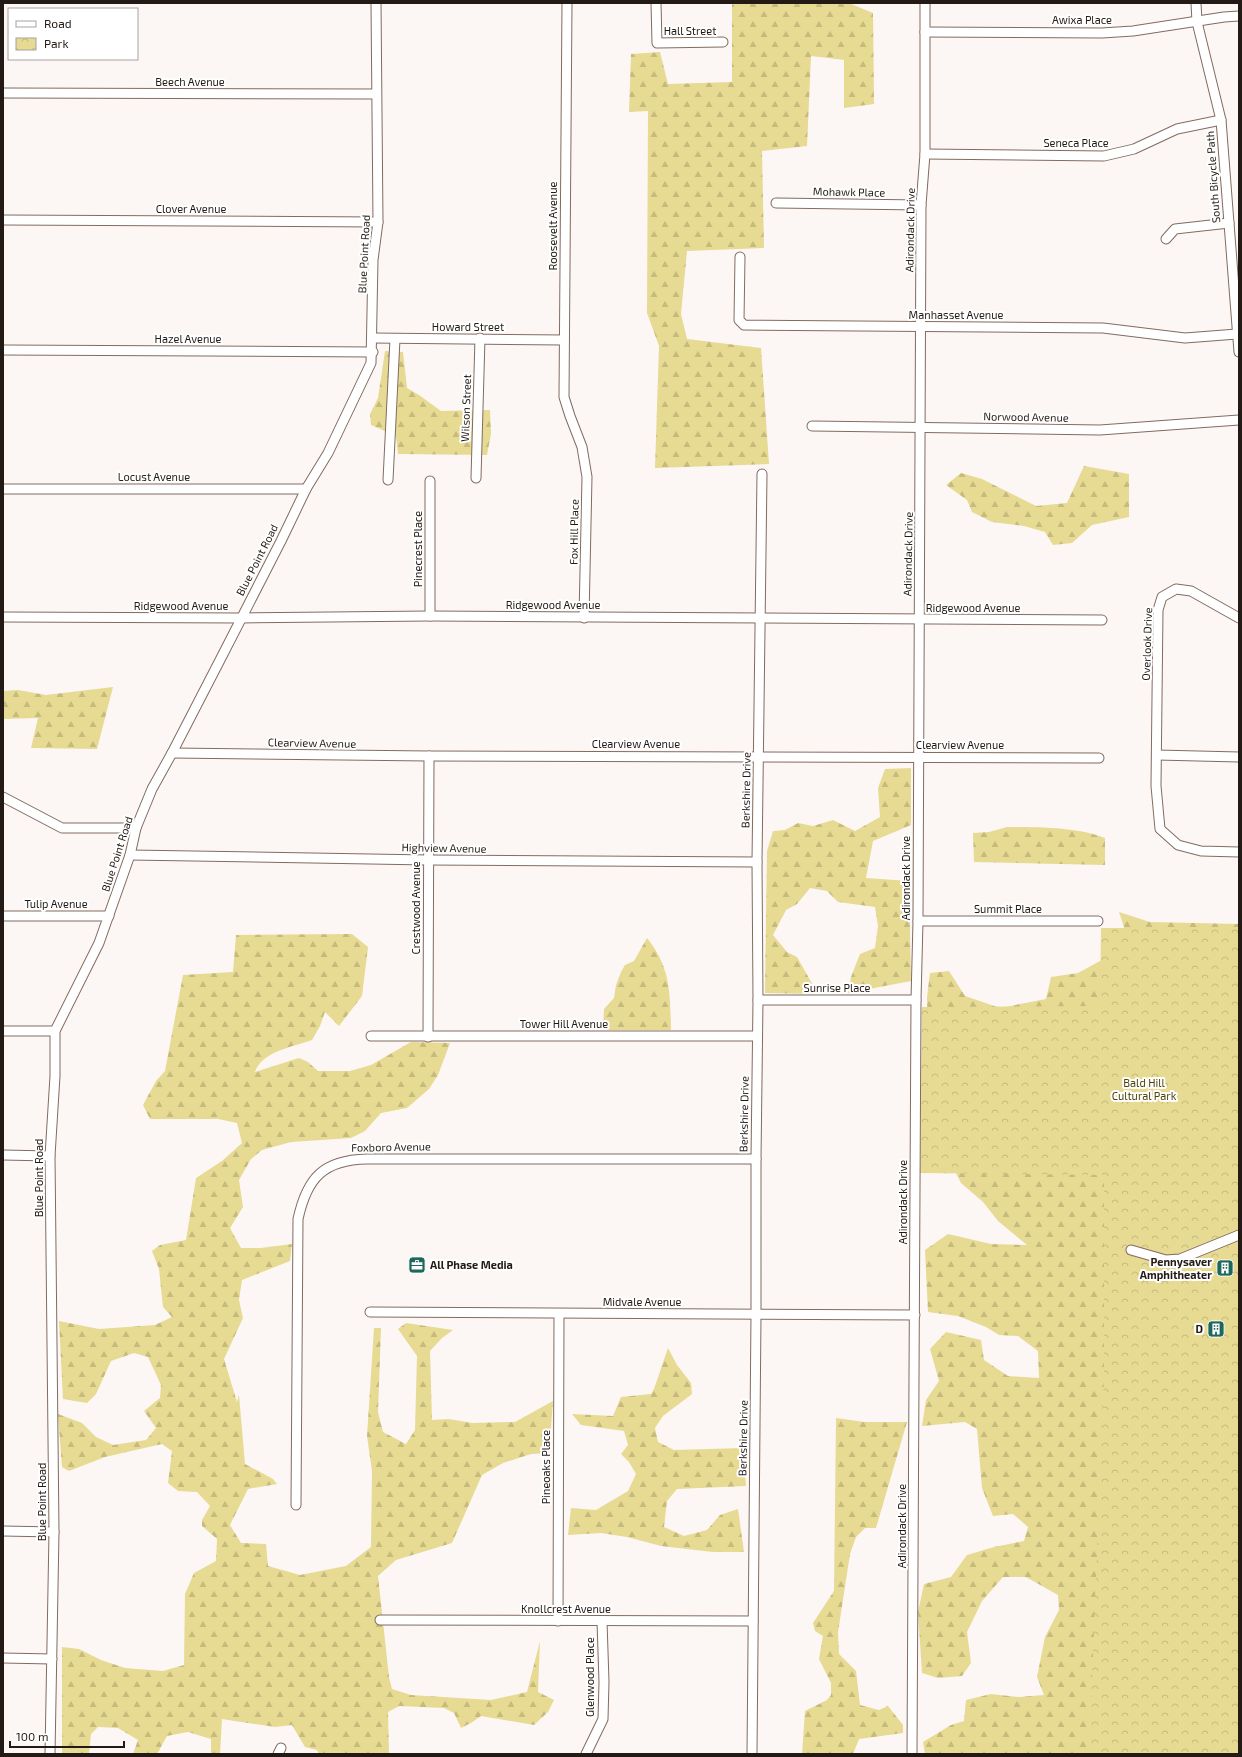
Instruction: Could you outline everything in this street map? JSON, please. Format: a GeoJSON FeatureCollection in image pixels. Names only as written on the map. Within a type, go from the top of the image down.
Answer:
{"type":"FeatureCollection","features":[{"type":"Feature","properties":{"kind":"street","name":"Blue Point Road"},"geometry":{"type":"LineString","coordinates":[[50,1754],[54,1532],[50,1156],[55,1031],[99,944],[130,855],[136,828],[152,789],[281,541],[306,489],[332,446],[371,363],[373,352],[374,260],[378,222],[376,3]]}},
{"type":"Feature","properties":{"kind":"street","name":"Roosevelt Avenue"},"geometry":{"type":"LineString","coordinates":[[567,3],[564,397],[582,447]]}},
{"type":"Feature","properties":{"kind":"street","name":"Hall Street"},"geometry":{"type":"LineString","coordinates":[[656,3],[657,43],[723,42]]}},
{"type":"Feature","properties":{"kind":"street","name":"Adirondack Drive"},"geometry":{"type":"LineString","coordinates":[[912,1754],[916,1000],[918,921],[922,327],[921,205],[924,154],[925,3]]}},
{"type":"Feature","properties":{"kind":"street","name":"South Bicycle Path"},"geometry":{"type":"LineString","coordinates":[[1196,3],[1197,22],[1221,120],[1239,352]]}},
{"type":"Feature","properties":{"kind":"street","name":"Awixa Place"},"geometry":{"type":"LineString","coordinates":[[925,32],[1102,33],[1133,31],[1239,16]]}},
{"type":"Feature","properties":{"kind":"street","name":"Beech Avenue"},"geometry":{"type":"LineString","coordinates":[[3,93],[376,94]]}},
{"type":"Feature","properties":{"kind":"street","name":"Seneca Place"},"geometry":{"type":"LineString","coordinates":[[924,154],[1104,156],[1134,149],[1177,129],[1221,120]]}},
{"type":"Feature","properties":{"kind":"street","name":"Mohawk Place"},"geometry":{"type":"LineString","coordinates":[[776,203],[921,205]]}},
{"type":"Feature","properties":{"kind":"street","name":"Clover Avenue"},"geometry":{"type":"LineString","coordinates":[[3,220],[378,222]]}},
{"type":"Feature","properties":{"kind":"street"},"geometry":{"type":"LineString","coordinates":[[1166,239],[1175,229],[1229,223]]}},
{"type":"Feature","properties":{"kind":"street","name":"Manhasset Avenue"},"geometry":{"type":"LineString","coordinates":[[740,257],[739,320],[744,325],[1103,328],[1185,338],[1238,334]]}},
{"type":"Feature","properties":{"kind":"street","name":"Howard Street"},"geometry":{"type":"LineString","coordinates":[[373,338],[564,340]]}},
{"type":"Feature","properties":{"kind":"street","name":"Wilson Street"},"geometry":{"type":"LineString","coordinates":[[476,478],[480,338]]}},
{"type":"Feature","properties":{"kind":"street"},"geometry":{"type":"LineString","coordinates":[[388,480],[394,339]]}},
{"type":"Feature","properties":{"kind":"street","name":"Hazel Avenue"},"geometry":{"type":"LineString","coordinates":[[3,350],[373,352]]}},
{"type":"Feature","properties":{"kind":"street","name":"Norwood Avenue"},"geometry":{"type":"LineString","coordinates":[[812,426],[1100,430],[1239,420]]}},
{"type":"Feature","properties":{"kind":"street","name":"Fox Hill Place"},"geometry":{"type":"LineString","coordinates":[[582,447],[587,477],[584,618]]}},
{"type":"Feature","properties":{"kind":"street","name":"Berkshire Drive"},"geometry":{"type":"LineString","coordinates":[[752,1754],[758,1000],[757,862],[762,474]]}},
{"type":"Feature","properties":{"kind":"street","name":"Pinecrest Place"},"geometry":{"type":"LineString","coordinates":[[430,481],[430,616]]}},
{"type":"Feature","properties":{"kind":"street","name":"Locust Avenue"},"geometry":{"type":"LineString","coordinates":[[3,489],[306,489]]}},
{"type":"Feature","properties":{"kind":"street","name":"Overlook Drive"},"geometry":{"type":"LineString","coordinates":[[1239,618],[1191,591],[1176,589],[1162,597],[1158,610],[1156,786],[1160,829],[1178,845],[1201,852],[1239,852]]}},
{"type":"Feature","properties":{"kind":"street","name":"Ridgewood Avenue"},"geometry":{"type":"LineString","coordinates":[[3,617],[241,618],[430,616],[1102,620]]}},
{"type":"Feature","properties":{"kind":"street","name":"Clearview Avenue"},"geometry":{"type":"LineString","coordinates":[[172,753],[429,756],[918,756],[1099,758]]}},
{"type":"Feature","properties":{"kind":"street"},"geometry":{"type":"LineString","coordinates":[[1157,755],[1239,757]]}},
{"type":"Feature","properties":{"kind":"street","name":"Crestwood Avenue"},"geometry":{"type":"LineString","coordinates":[[428,1036],[429,756]]}},
{"type":"Feature","properties":{"kind":"street"},"geometry":{"type":"LineString","coordinates":[[3,797],[62,828],[136,828]]}},
{"type":"Feature","properties":{"kind":"street","name":"Highview Avenue"},"geometry":{"type":"LineString","coordinates":[[130,855],[428,860],[757,862]]}},
{"type":"Feature","properties":{"kind":"street","name":"Tulip Avenue"},"geometry":{"type":"LineString","coordinates":[[3,916],[109,916]]}},
{"type":"Feature","properties":{"kind":"street","name":"Summit Place"},"geometry":{"type":"LineString","coordinates":[[918,921],[1098,921]]}},
{"type":"Feature","properties":{"kind":"street","name":"Sunrise Place"},"geometry":{"type":"LineString","coordinates":[[758,1000],[916,1000]]}},
{"type":"Feature","properties":{"kind":"street"},"geometry":{"type":"LineString","coordinates":[[3,1031],[55,1031]]}},
{"type":"Feature","properties":{"kind":"street","name":"Tower Hill Avenue"},"geometry":{"type":"LineString","coordinates":[[371,1036],[757,1036]]}},
{"type":"Feature","properties":{"kind":"street"},"geometry":{"type":"LineString","coordinates":[[3,1155],[50,1156]]}},
{"type":"Feature","properties":{"kind":"street","name":"Foxboro Avenue"},"geometry":{"type":"LineString","coordinates":[[296,1505],[298,1219],[304,1196],[318,1174],[339,1162],[361,1159],[756,1159]]}},
{"type":"Feature","properties":{"kind":"street"},"geometry":{"type":"LineString","coordinates":[[1131,1250],[1166,1260],[1180,1259],[1239,1235]]}},
{"type":"Feature","properties":{"kind":"street","name":"Midvale Avenue"},"geometry":{"type":"LineString","coordinates":[[370,1312],[915,1315]]}},
{"type":"Feature","properties":{"kind":"street","name":"Pineoaks Place"},"geometry":{"type":"LineString","coordinates":[[558,1621],[559,1314]]}},
{"type":"Feature","properties":{"kind":"street"},"geometry":{"type":"LineString","coordinates":[[3,1531],[54,1532]]}},
{"type":"Feature","properties":{"kind":"street","name":"Knollcrest Avenue"},"geometry":{"type":"LineString","coordinates":[[380,1620],[752,1621]]}},
{"type":"Feature","properties":{"kind":"street","name":"Glenwood Place"},"geometry":{"type":"LineString","coordinates":[[586,1754],[603,1719],[604,1682],[602,1621]]}},
{"type":"Feature","properties":{"kind":"street"},"geometry":{"type":"LineString","coordinates":[[3,1658],[52,1659]]}},
{"type":"Feature","properties":{"kind":"green space"},"geometry":{"type":"Polygon","coordinates":[[[732,3],[849,3],[873,13],[874,104],[844,108],[844,60],[811,56],[807,146],[762,151],[764,248],[687,251],[681,314],[687,339],[761,348],[769,464],[655,468],[659,346],[647,313],[648,111],[629,112],[631,54],[660,52],[668,84],[732,82],[732,3]]]}},
{"type":"Feature","properties":{"kind":"green space"},"geometry":{"type":"Polygon","coordinates":[[[385,351],[403,352],[407,388],[441,411],[490,410],[491,434],[487,455],[398,454],[396,436],[371,425],[370,414],[378,398],[385,351]]]}},
{"type":"Feature","properties":{"kind":"green space"},"geometry":{"type":"Polygon","coordinates":[[[1084,466],[1129,474],[1129,517],[1092,525],[1072,543],[1053,545],[1045,532],[1024,526],[992,522],[972,512],[967,500],[946,485],[961,473],[982,479],[1036,506],[1067,503],[1084,466]]]}},
{"type":"Feature","properties":{"kind":"green space"},"geometry":{"type":"Polygon","coordinates":[[[113,687],[97,749],[31,748],[38,718],[3,719],[3,691],[18,690],[46,695],[113,687]]]}},
{"type":"Feature","properties":{"kind":"green space"},"geometry":{"type":"Polygon","coordinates":[[[911,768],[911,825],[873,841],[866,878],[909,881],[911,981],[848,993],[851,977],[860,954],[875,948],[878,926],[875,907],[838,902],[827,891],[810,888],[797,904],[786,910],[773,935],[787,952],[797,957],[818,994],[765,993],[767,851],[773,831],[785,830],[798,823],[813,826],[833,820],[855,831],[880,817],[878,788],[885,769],[911,768]]]}},
{"type":"Feature","properties":{"kind":"green space"},"geometry":{"type":"Polygon","coordinates":[[[1007,827],[1070,830],[1094,834],[1105,838],[1105,865],[974,862],[973,833],[989,832],[1007,827]]]}},
{"type":"Feature","properties":{"kind":"green space","name":"Bald Hill Cultural Park"},"geometry":{"type":"Polygon","coordinates":[[[1119,912],[1150,922],[1239,924],[1239,1754],[925,1754],[923,1742],[951,1725],[964,1721],[966,1700],[991,1694],[1019,1697],[1044,1695],[1037,1677],[1045,1637],[1059,1610],[1058,1595],[1026,1577],[1003,1577],[982,1601],[967,1632],[971,1663],[962,1676],[938,1678],[922,1673],[918,1612],[924,1584],[951,1577],[967,1555],[994,1547],[1024,1541],[1028,1527],[1013,1514],[993,1516],[982,1488],[977,1429],[965,1422],[922,1426],[926,1400],[939,1381],[930,1349],[946,1332],[981,1340],[984,1360],[1008,1376],[1039,1378],[1038,1351],[1018,1336],[999,1335],[986,1327],[958,1316],[928,1312],[925,1250],[948,1234],[991,1244],[1027,1245],[998,1221],[983,1202],[961,1183],[930,1122],[927,997],[930,973],[949,971],[965,996],[1000,1008],[1046,999],[1051,977],[1078,973],[1109,956],[1124,927],[1119,912]]]}},
{"type":"Feature","properties":{"kind":"green space","name":"Bald Hill Cultural Park"},"geometry":{"type":"Polygon","coordinates":[[[1101,928],[1239,928],[1239,1754],[1089,1754],[1104,1376],[1104,1175],[920,1173],[922,1007],[1100,1006],[1101,928]]]}},
{"type":"Feature","properties":{"kind":"green space"},"geometry":{"type":"Polygon","coordinates":[[[352,934],[368,947],[362,996],[339,1026],[325,1012],[320,1026],[312,1040],[271,1054],[264,1059],[255,1072],[299,1058],[308,1062],[318,1071],[350,1071],[371,1065],[411,1042],[450,1043],[438,1075],[429,1089],[407,1108],[381,1113],[365,1131],[351,1138],[291,1142],[262,1150],[251,1159],[239,1180],[243,1207],[230,1228],[241,1248],[261,1248],[292,1244],[290,1261],[242,1280],[239,1300],[243,1318],[224,1359],[237,1402],[239,1395],[245,1464],[273,1479],[277,1484],[248,1489],[230,1525],[241,1543],[266,1544],[268,1566],[300,1575],[346,1566],[371,1547],[372,1471],[367,1436],[374,1328],[381,1328],[378,1412],[383,1432],[406,1444],[415,1430],[417,1356],[398,1329],[406,1323],[453,1330],[442,1338],[430,1351],[432,1420],[449,1419],[472,1423],[515,1422],[553,1401],[549,1453],[531,1454],[503,1463],[482,1475],[452,1543],[396,1560],[378,1576],[389,1677],[392,1689],[411,1695],[491,1700],[527,1692],[540,1641],[538,1692],[554,1700],[548,1712],[534,1725],[481,1716],[461,1728],[454,1713],[444,1708],[399,1706],[388,1712],[389,1754],[319,1754],[317,1750],[305,1747],[292,1725],[275,1727],[222,1719],[220,1754],[211,1754],[211,1739],[188,1732],[167,1736],[157,1754],[133,1754],[138,1740],[118,1728],[98,1727],[91,1734],[89,1754],[62,1754],[62,1647],[79,1649],[101,1660],[125,1668],[163,1671],[184,1665],[185,1594],[194,1573],[216,1561],[217,1539],[202,1526],[202,1520],[210,1506],[197,1492],[178,1491],[168,1483],[172,1451],[162,1444],[105,1457],[69,1471],[62,1467],[58,1414],[82,1423],[96,1437],[113,1445],[146,1440],[156,1428],[144,1411],[160,1398],[161,1385],[148,1357],[134,1353],[111,1361],[96,1394],[87,1403],[63,1399],[59,1321],[99,1329],[155,1325],[172,1317],[163,1307],[159,1269],[152,1251],[160,1245],[186,1240],[196,1178],[222,1161],[242,1143],[237,1123],[218,1119],[150,1119],[143,1105],[156,1081],[165,1071],[183,975],[233,972],[236,935],[352,934]]]}},
{"type":"Feature","properties":{"kind":"green space"},"geometry":{"type":"Polygon","coordinates":[[[647,938],[661,960],[668,981],[671,1030],[603,1030],[604,1009],[614,998],[616,985],[621,972],[625,965],[634,961],[647,938]]]}},
{"type":"Feature","properties":{"kind":"green space"},"geometry":{"type":"Polygon","coordinates":[[[668,1348],[677,1365],[691,1383],[692,1394],[663,1416],[655,1428],[658,1442],[674,1450],[743,1448],[746,1486],[677,1489],[667,1501],[664,1527],[684,1536],[707,1530],[720,1515],[738,1509],[744,1552],[713,1552],[661,1546],[627,1537],[601,1533],[568,1535],[571,1508],[596,1510],[628,1491],[636,1474],[629,1462],[621,1454],[628,1445],[624,1431],[581,1425],[572,1414],[613,1416],[621,1397],[651,1394],[668,1348]]]}},
{"type":"Feature","properties":{"kind":"green space"},"geometry":{"type":"Polygon","coordinates":[[[836,1418],[864,1422],[907,1422],[876,1528],[865,1528],[856,1537],[850,1554],[838,1632],[839,1654],[856,1671],[860,1705],[879,1710],[888,1706],[903,1725],[903,1733],[859,1739],[853,1754],[802,1754],[805,1711],[827,1700],[831,1695],[831,1683],[819,1659],[823,1636],[815,1631],[813,1623],[834,1591],[836,1418]]]}},
{"type":"Feature","properties":{"kind":"place","name":"All Phase Media"},"geometry":{"type":"Point","coordinates":[417,1265]}},
{"type":"Feature","properties":{"kind":"place","name":"Pennysaver Amphitheater"},"geometry":{"type":"Point","coordinates":[1225,1268]}},
{"type":"Feature","properties":{"kind":"place","name":"D"},"geometry":{"type":"Point","coordinates":[1216,1329]}}]}
